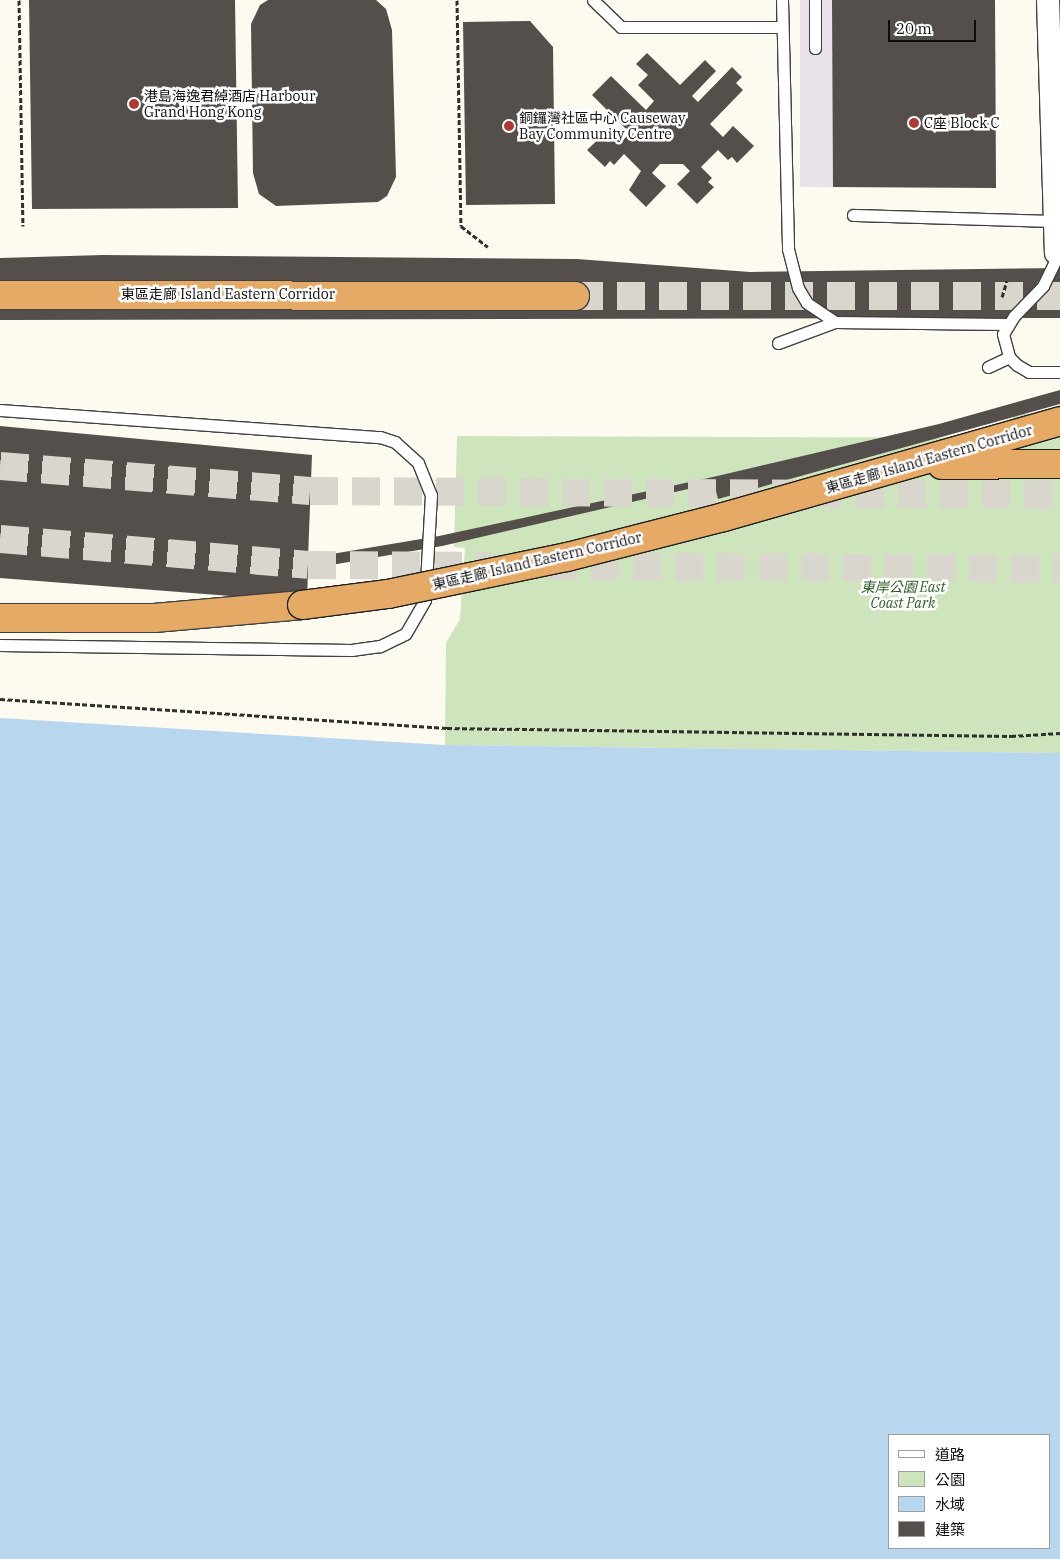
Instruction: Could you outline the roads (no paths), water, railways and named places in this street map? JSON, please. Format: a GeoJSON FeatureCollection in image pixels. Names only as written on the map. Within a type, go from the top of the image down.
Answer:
{"type":"FeatureCollection","features":[{"type":"Feature","properties":{"kind":"highway","name":"東區走廊 Island Eastern Corridor"},"geometry":{"type":"LineString","coordinates":[[0,295],[575,296]]}},
{"type":"Feature","properties":{"kind":"highway","name":"東區走廊 Island Eastern Corridor"},"geometry":{"type":"LineString","coordinates":[[0,618],[154,618],[274,609],[388,594],[576,555],[908,466],[1060,421]]}},
{"type":"Feature","properties":{"kind":"highway"},"geometry":{"type":"LineString","coordinates":[[908,466],[1060,464]]}},
{"type":"Feature","properties":{"kind":"street"},"geometry":{"type":"LineString","coordinates":[[1048,0],[1054,44],[1055,221],[1058,256]]}},
{"type":"Feature","properties":{"kind":"lane"},"geometry":{"type":"LineString","coordinates":[[593,0],[621,27],[782,27]]}},
{"type":"Feature","properties":{"kind":"lane"},"geometry":{"type":"LineString","coordinates":[[782,0],[788,249],[798,288],[807,303],[835,322]]}},
{"type":"Feature","properties":{"kind":"lane"},"geometry":{"type":"LineString","coordinates":[[815,0],[815,48]]}},
{"type":"Feature","properties":{"kind":"lane"},"geometry":{"type":"LineString","coordinates":[[853,215],[1055,221]]}},
{"type":"Feature","properties":{"kind":"lane"},"geometry":{"type":"LineString","coordinates":[[1058,256],[1043,286],[1007,324],[1003,334],[1009,357],[1029,372],[1060,372]]}},
{"type":"Feature","properties":{"kind":"lane"},"geometry":{"type":"LineString","coordinates":[[0,306],[166,308]]}},
{"type":"Feature","properties":{"kind":"lane"},"geometry":{"type":"LineString","coordinates":[[778,343],[835,322],[1007,324]]}},
{"type":"Feature","properties":{"kind":"lane"},"geometry":{"type":"LineString","coordinates":[[988,367],[1009,357]]}},
{"type":"Feature","properties":{"kind":"lane"},"geometry":{"type":"LineString","coordinates":[[0,410],[380,437],[395,442],[418,463],[431,495],[425,600],[405,634],[380,646],[342,650],[0,645]]}},
{"type":"Feature","properties":{"kind":"water"},"geometry":{"type":"Polygon","coordinates":[[[0,718],[445,745],[1060,753],[1060,1559],[0,1559],[0,718]]]}},
{"type":"Feature","properties":{"kind":"tunnel"},"geometry":{"type":"LineString","coordinates":[[575,296],[1060,296]]}},
{"type":"Feature","properties":{"kind":"tunnel"},"geometry":{"type":"LineString","coordinates":[[0,466],[310,491],[1060,495]]}},
{"type":"Feature","properties":{"kind":"tunnel"},"geometry":{"type":"LineString","coordinates":[[0,539],[308,565],[494,566]]}},
{"type":"Feature","properties":{"kind":"tunnel"},"geometry":{"type":"LineString","coordinates":[[549,566],[1060,569]]}},
{"type":"Feature","properties":{"kind":"place","name":"港島海逸君綽酒店 Harbour Grand Hong Kong"},"geometry":{"type":"Point","coordinates":[134,104]}},
{"type":"Feature","properties":{"kind":"place","name":"C座 Block C"},"geometry":{"type":"Point","coordinates":[914,123]}},
{"type":"Feature","properties":{"kind":"place","name":"銅鑼灣社區中心 Causeway Bay Community Centre"},"geometry":{"type":"Point","coordinates":[509,126]}},
{"type":"Feature","properties":{"kind":"park label","name":"東岸公園 East Coast Park"},"geometry":{"type":"Point","coordinates":[903,596]}}]}
